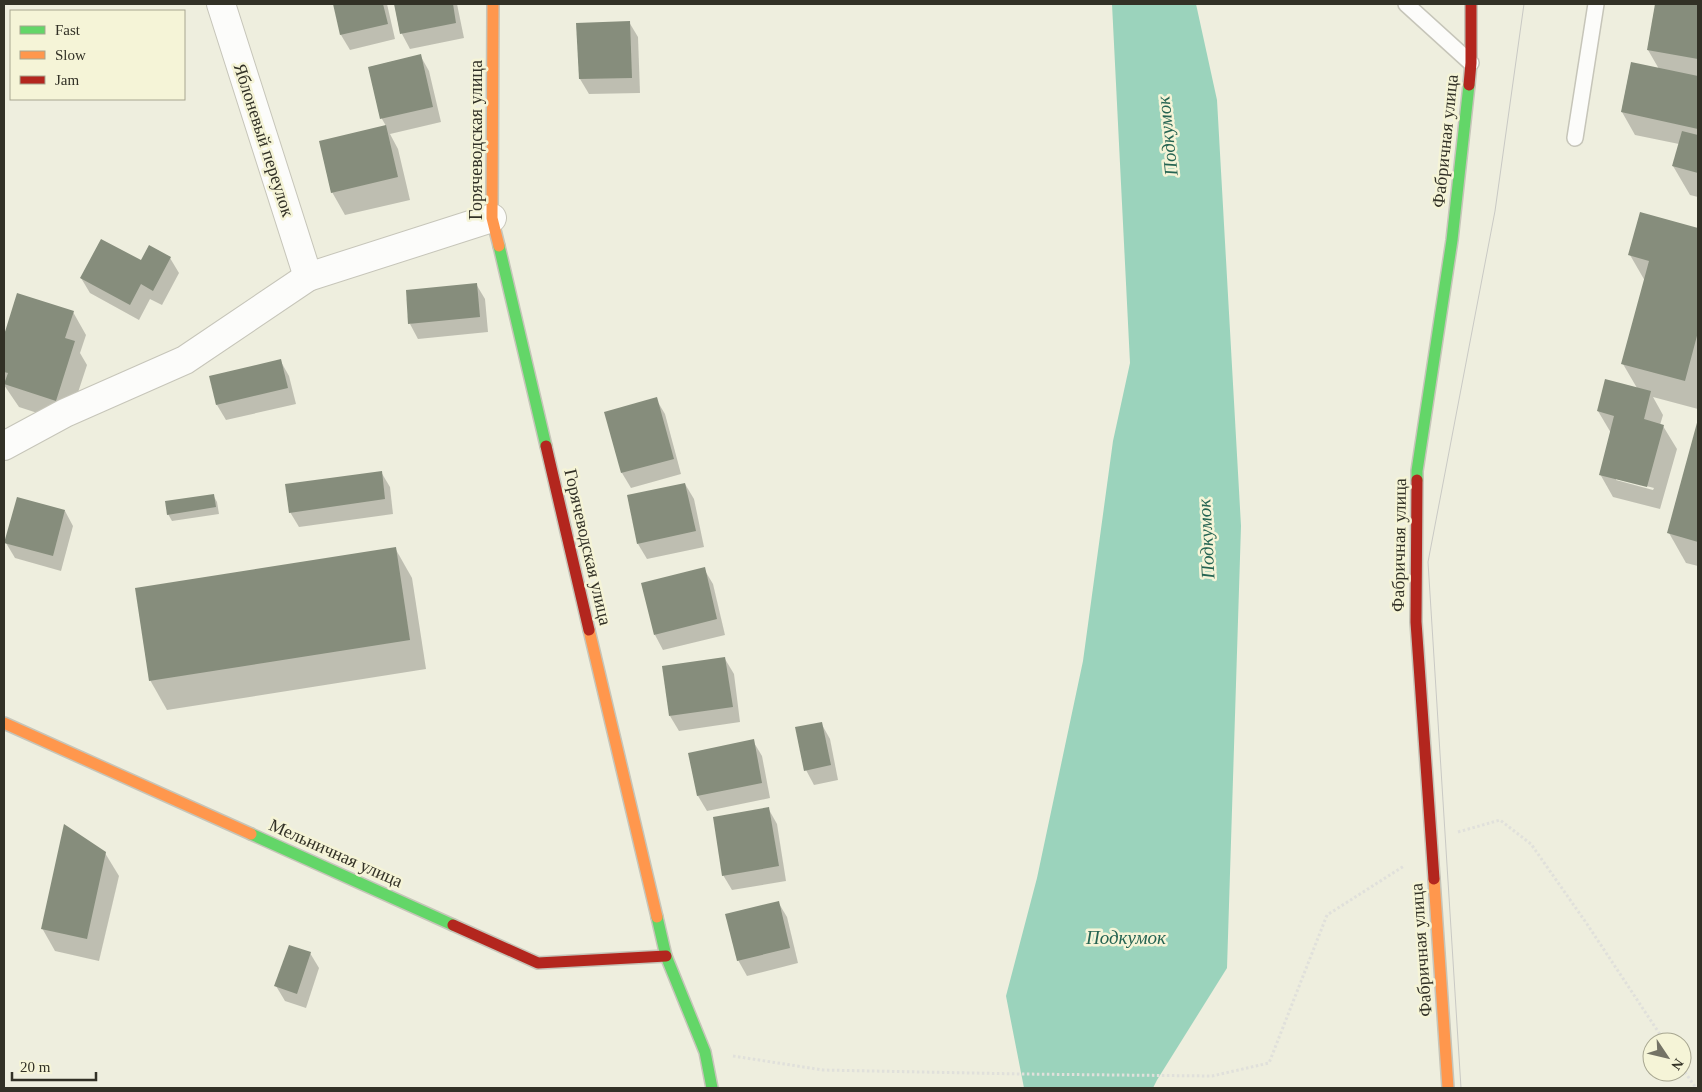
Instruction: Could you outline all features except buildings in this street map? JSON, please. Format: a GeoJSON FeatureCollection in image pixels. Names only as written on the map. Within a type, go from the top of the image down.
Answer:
{"type":"FeatureCollection","features":[{"type":"Feature","properties":{"kind":"street","name":"Яблоневый переулок"},"geometry":{"type":"LineString","coordinates":[[221,4],[308,277]]}},
{"type":"Feature","properties":{"kind":"street","name":"Горячеводская улица"},"geometry":{"type":"LineString","coordinates":[[494,4],[492,218],[666,956],[705,1052],[712,1088]]}},
{"type":"Feature","properties":{"kind":"street","name":"Фабричная улица"},"geometry":{"type":"LineString","coordinates":[[1448,1088],[1416,622],[1417,471],[1452,240],[1471,63],[1471,4]]}},
{"type":"Feature","properties":{"kind":"street"},"geometry":{"type":"LineString","coordinates":[[4,446],[65,414],[185,360],[308,277],[492,218]]}},
{"type":"Feature","properties":{"kind":"street","name":"Мельничная улица"},"geometry":{"type":"LineString","coordinates":[[4,723],[538,963],[666,956]]}},
{"type":"Feature","properties":{"kind":"lane"},"geometry":{"type":"LineString","coordinates":[[1406,4],[1471,63]]}},
{"type":"Feature","properties":{"kind":"lane"},"geometry":{"type":"LineString","coordinates":[[1575,138],[1596,4]]}},
{"type":"Feature","properties":{"kind":"path"},"geometry":{"type":"LineString","coordinates":[[705,1052],[833,1071],[1212,1076],[1269,1063],[1327,915],[1459,832],[1500,820],[1531,844],[1658,1032]]}},
{"type":"Feature","properties":{"kind":"water","name":"Подкумок"},"geometry":{"type":"Polygon","coordinates":[[[1112,4],[1196,4],[1217,100],[1241,526],[1227,968],[1153,1088],[1024,1088],[1006,996],[1037,878],[1083,661],[1113,441],[1130,363],[1112,4]]]}},
{"type":"Feature","properties":{"kind":"tram line"},"geometry":{"type":"LineString","coordinates":[[1461,1088],[1428,562],[1495,211],[1524,4]]}},
{"type":"Feature","properties":{"kind":"traffic: fast"},"geometry":{"type":"LineString","coordinates":[[1417,480],[1452,240],[1469,85]]}},
{"type":"Feature","properties":{"kind":"traffic: fast"},"geometry":{"type":"LineString","coordinates":[[499,246],[546,446]]}},
{"type":"Feature","properties":{"kind":"traffic: fast"},"geometry":{"type":"LineString","coordinates":[[251,834],[453,925]]}},
{"type":"Feature","properties":{"kind":"traffic: fast"},"geometry":{"type":"LineString","coordinates":[[657,917],[666,956],[705,1052],[712,1088]]}},
{"type":"Feature","properties":{"kind":"traffic: slow"},"geometry":{"type":"LineString","coordinates":[[493,4],[492,218],[499,246]]}},
{"type":"Feature","properties":{"kind":"traffic: slow"},"geometry":{"type":"LineString","coordinates":[[589,630],[657,917]]}},
{"type":"Feature","properties":{"kind":"traffic: slow"},"geometry":{"type":"LineString","coordinates":[[4,723],[251,834]]}},
{"type":"Feature","properties":{"kind":"traffic: slow"},"geometry":{"type":"LineString","coordinates":[[1434,879],[1448,1088]]}},
{"type":"Feature","properties":{"kind":"traffic: jam"},"geometry":{"type":"LineString","coordinates":[[1469,85],[1471,4]]}},
{"type":"Feature","properties":{"kind":"traffic: jam"},"geometry":{"type":"LineString","coordinates":[[546,446],[589,630]]}},
{"type":"Feature","properties":{"kind":"traffic: jam"},"geometry":{"type":"LineString","coordinates":[[1417,480],[1416,622],[1434,879]]}},
{"type":"Feature","properties":{"kind":"traffic: jam"},"geometry":{"type":"LineString","coordinates":[[453,925],[538,963],[666,956]]}}]}
